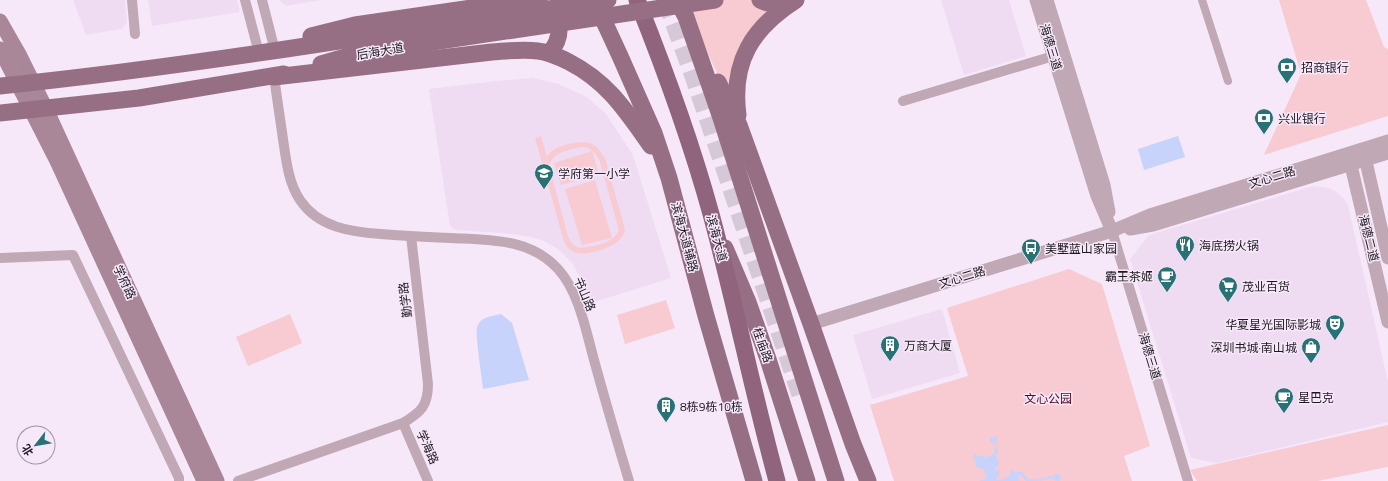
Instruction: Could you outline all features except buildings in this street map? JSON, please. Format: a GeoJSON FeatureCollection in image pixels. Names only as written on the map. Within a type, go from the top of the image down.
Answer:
{"type":"FeatureCollection","features":[{"type":"Feature","properties":{"kind":"highway","name":"滨海大道"},"geometry":{"type":"LineString","coordinates":[[637,0],[660,58],[711,213],[777,481]]}},
{"type":"Feature","properties":{"kind":"main road"},"geometry":{"type":"LineString","coordinates":[[484,6],[501,0]]}},
{"type":"Feature","properties":{"kind":"main road"},"geometry":{"type":"LineString","coordinates":[[271,52],[312,36],[337,29],[484,6],[536,0],[547,4],[558,20],[558,42],[549,53]]}},
{"type":"Feature","properties":{"kind":"main road","name":"滨海大道辅路"},"geometry":{"type":"LineString","coordinates":[[594,0],[654,133],[669,178],[706,316],[754,481]]}},
{"type":"Feature","properties":{"kind":"main road","name":"后海大道"},"geometry":{"type":"LineString","coordinates":[[0,113],[139,98],[274,77],[349,56],[378,43],[608,0]]}},
{"type":"Feature","properties":{"kind":"main road"},"geometry":{"type":"LineString","coordinates":[[677,0],[739,125],[853,444],[868,481]]}},
{"type":"Feature","properties":{"kind":"main road","name":"后海大道"},"geometry":{"type":"LineString","coordinates":[[0,86],[138,70],[271,52],[378,43],[715,0]]}},
{"type":"Feature","properties":{"kind":"main road"},"geometry":{"type":"LineString","coordinates":[[760,0],[775,4],[792,0]]}},
{"type":"Feature","properties":{"kind":"main road"},"geometry":{"type":"LineString","coordinates":[[739,125],[736,87],[742,60],[752,40],[766,23],[779,11],[796,0]]}},
{"type":"Feature","properties":{"kind":"main road"},"geometry":{"type":"LineString","coordinates":[[686,18],[721,118],[836,481]]}},
{"type":"Feature","properties":{"kind":"main road"},"geometry":{"type":"LineString","coordinates":[[0,21],[26,83]]}},
{"type":"Feature","properties":{"kind":"main road"},"geometry":{"type":"LineString","coordinates":[[0,50],[26,83]]}},
{"type":"Feature","properties":{"kind":"main road"},"geometry":{"type":"LineString","coordinates":[[274,77],[492,52],[525,50],[549,53],[578,67],[594,77],[610,91],[652,147],[669,178]]}},
{"type":"Feature","properties":{"kind":"main road","name":"学府路"},"geometry":{"type":"LineString","coordinates":[[26,83],[217,481]]}},
{"type":"Feature","properties":{"kind":"main road","name":"学府路"},"geometry":{"type":"LineString","coordinates":[[38,110],[57,161],[204,481]]}},
{"type":"Feature","properties":{"kind":"main road","name":"桂庙路"},"geometry":{"type":"LineString","coordinates":[[711,213],[748,302],[807,481]]}},
{"type":"Feature","properties":{"kind":"main road"},"geometry":{"type":"LineString","coordinates":[[823,440],[845,481]]}},
{"type":"Feature","properties":{"kind":"main road"},"geometry":{"type":"LineString","coordinates":[[853,444],[861,481]]}},
{"type":"Feature","properties":{"kind":"street"},"geometry":{"type":"LineString","coordinates":[[132,0],[135,34]]}},
{"type":"Feature","properties":{"kind":"street"},"geometry":{"type":"LineString","coordinates":[[245,0],[271,52]]}},
{"type":"Feature","properties":{"kind":"street"},"geometry":{"type":"LineString","coordinates":[[262,0],[271,52]]}},
{"type":"Feature","properties":{"kind":"street","name":"海德三道"},"geometry":{"type":"LineString","coordinates":[[1036,0],[1059,55]]}},
{"type":"Feature","properties":{"kind":"street","name":"海德三道"},"geometry":{"type":"LineString","coordinates":[[1047,0],[1059,55],[1097,196],[1112,231],[1188,481]]}},
{"type":"Feature","properties":{"kind":"street"},"geometry":{"type":"LineString","coordinates":[[1202,0],[1228,81]]}},
{"type":"Feature","properties":{"kind":"street"},"geometry":{"type":"LineString","coordinates":[[903,101],[1059,55]]}},
{"type":"Feature","properties":{"kind":"street"},"geometry":{"type":"LineString","coordinates":[[274,77],[292,185],[303,204],[310,212],[325,222],[343,229],[359,232],[411,236]]}},
{"type":"Feature","properties":{"kind":"street","name":"文心二路"},"geometry":{"type":"LineString","coordinates":[[1364,155],[1388,141]]}},
{"type":"Feature","properties":{"kind":"street","name":"文心二路"},"geometry":{"type":"LineString","coordinates":[[811,324],[1112,231],[1153,226],[1350,159],[1364,155],[1388,153]]}},
{"type":"Feature","properties":{"kind":"street","name":"海德二道"},"geometry":{"type":"LineString","coordinates":[[1364,155],[1388,258]]}},
{"type":"Feature","properties":{"kind":"street","name":"海德二道"},"geometry":{"type":"LineString","coordinates":[[1350,159],[1388,322]]}},
{"type":"Feature","properties":{"kind":"street","name":"勤学路"},"geometry":{"type":"LineString","coordinates":[[238,481],[403,423],[420,411],[425,404],[428,395],[428,384],[411,236]]}},
{"type":"Feature","properties":{"kind":"street","name":"书山路"},"geometry":{"type":"LineString","coordinates":[[411,236],[494,240],[523,245],[547,258],[559,270],[568,282],[580,312],[629,481]]}},
{"type":"Feature","properties":{"kind":"street"},"geometry":{"type":"LineString","coordinates":[[0,258],[73,255],[179,478],[179,481]]}},
{"type":"Feature","properties":{"kind":"street","name":"学海路"},"geometry":{"type":"LineString","coordinates":[[403,423],[428,481]]}},
{"type":"Feature","properties":{"kind":"shaded area"},"geometry":{"type":"Polygon","coordinates":[[[73,0],[125,0],[127,23],[121,29],[86,35],[73,0]]]}},
{"type":"Feature","properties":{"kind":"shaded area"},"geometry":{"type":"Polygon","coordinates":[[[148,0],[237,0],[240,12],[152,26],[148,0]]]}},
{"type":"Feature","properties":{"kind":"shaded area"},"geometry":{"type":"Polygon","coordinates":[[[279,0],[321,0],[286,6],[279,0]]]}},
{"type":"Feature","properties":{"kind":"shaded area"},"geometry":{"type":"Polygon","coordinates":[[[941,0],[1009,0],[1026,56],[964,75],[941,0]]]}},
{"type":"Feature","properties":{"kind":"shaded area","name":"学府第一小学"},"geometry":{"type":"Polygon","coordinates":[[[532,78],[559,84],[587,97],[606,114],[633,155],[671,278],[591,303],[583,282],[572,263],[558,249],[542,240],[502,233],[456,230],[450,226],[429,89],[532,78]]]}},
{"type":"Feature","properties":{"kind":"shaded area"},"geometry":{"type":"Polygon","coordinates":[[[1313,186],[1328,188],[1337,192],[1348,205],[1388,382],[1388,422],[1216,463],[1191,458],[1130,259],[1149,235],[1313,186]]]}},
{"type":"Feature","properties":{"kind":"shaded area"},"geometry":{"type":"Polygon","coordinates":[[[942,309],[960,373],[872,399],[853,335],[942,309]]]}},
{"type":"Feature","properties":{"kind":"green space"},"geometry":{"type":"Polygon","coordinates":[[[683,0],[752,0],[773,12],[731,103],[683,0]]]}},
{"type":"Feature","properties":{"kind":"green space"},"geometry":{"type":"Polygon","coordinates":[[[1279,0],[1366,0],[1384,47],[1388,49],[1388,116],[1264,155],[1301,74],[1279,0]]]}},
{"type":"Feature","properties":{"kind":"green space"},"geometry":{"type":"Polygon","coordinates":[[[541,136],[547,157],[550,153],[560,147],[567,144],[581,142],[592,144],[599,150],[605,158],[625,229],[620,240],[603,250],[590,253],[584,254],[570,250],[563,238],[535,138],[541,136]],[[582,147],[567,150],[558,154],[551,161],[549,166],[568,236],[570,241],[576,247],[581,248],[603,244],[616,235],[619,230],[599,159],[592,150],[582,147]]]}},
{"type":"Feature","properties":{"kind":"green space"},"geometry":{"type":"Polygon","coordinates":[[[592,151],[599,174],[561,185],[554,163],[592,151]]]}},
{"type":"Feature","properties":{"kind":"green space"},"geometry":{"type":"Polygon","coordinates":[[[595,180],[612,238],[582,245],[565,189],[595,180]]]}},
{"type":"Feature","properties":{"kind":"green space","name":"文心公园"},"geometry":{"type":"Polygon","coordinates":[[[1069,269],[1102,284],[1150,446],[1124,456],[1132,481],[894,481],[870,405],[968,376],[947,308],[1069,269]]]}},
{"type":"Feature","properties":{"kind":"green space"},"geometry":{"type":"Polygon","coordinates":[[[666,300],[675,328],[625,344],[617,315],[666,300]]]}},
{"type":"Feature","properties":{"kind":"green space"},"geometry":{"type":"Polygon","coordinates":[[[290,314],[302,343],[248,366],[236,337],[290,314]]]}},
{"type":"Feature","properties":{"kind":"green space"},"geometry":{"type":"Polygon","coordinates":[[[1388,425],[1388,467],[1318,481],[1197,481],[1190,470],[1388,425]]]}},
{"type":"Feature","properties":{"kind":"water"},"geometry":{"type":"Polygon","coordinates":[[[1178,136],[1185,157],[1144,170],[1138,149],[1178,136]]]}},
{"type":"Feature","properties":{"kind":"water"},"geometry":{"type":"Polygon","coordinates":[[[501,314],[512,323],[529,380],[483,389],[477,327],[484,319],[501,314]]]}},
{"type":"Feature","properties":{"kind":"water"},"geometry":{"type":"Polygon","coordinates":[[[998,436],[996,443],[998,451],[996,456],[999,463],[995,468],[995,471],[999,470],[999,476],[996,477],[997,480],[1002,480],[1010,476],[1011,470],[1015,472],[1022,472],[1028,479],[1038,479],[1058,474],[1061,477],[1060,481],[1056,481],[1052,478],[1026,481],[1020,475],[1018,476],[1019,481],[979,481],[986,478],[986,474],[982,468],[977,468],[975,465],[976,461],[973,457],[974,454],[979,457],[982,454],[984,458],[994,454],[996,447],[995,444],[990,442],[990,438],[998,436]]]}},
{"type":"Feature","properties":{"kind":"tunnel"},"geometry":{"type":"LineString","coordinates":[[665,0],[695,82],[802,401]]}},
{"type":"Feature","properties":{"kind":"place","name":"招商银行"},"geometry":{"type":"Point","coordinates":[1287,84]}},
{"type":"Feature","properties":{"kind":"place","name":"兴业银行"},"geometry":{"type":"Point","coordinates":[1264,135]}},
{"type":"Feature","properties":{"kind":"place","name":"学府第一小学"},"geometry":{"type":"Point","coordinates":[544,190]}},
{"type":"Feature","properties":{"kind":"place","name":"海底捞火锅"},"geometry":{"type":"Point","coordinates":[1185,262]}},
{"type":"Feature","properties":{"kind":"place","name":"美墅蓝山家园"},"geometry":{"type":"Point","coordinates":[1031,265]}},
{"type":"Feature","properties":{"kind":"place","name":"霸王茶姬"},"geometry":{"type":"Point","coordinates":[1167,293]}},
{"type":"Feature","properties":{"kind":"place","name":"茂业百货"},"geometry":{"type":"Point","coordinates":[1228,303]}},
{"type":"Feature","properties":{"kind":"place","name":"华夏星光国际影城"},"geometry":{"type":"Point","coordinates":[1335,341]}},
{"type":"Feature","properties":{"kind":"place","name":"万商大厦"},"geometry":{"type":"Point","coordinates":[890,362]}},
{"type":"Feature","properties":{"kind":"place","name":"深圳书城·南山城"},"geometry":{"type":"Point","coordinates":[1311,364]}},
{"type":"Feature","properties":{"kind":"place","name":"星巴克"},"geometry":{"type":"Point","coordinates":[1284,414]}},
{"type":"Feature","properties":{"kind":"place","name":"8栋9栋10栋"},"geometry":{"type":"Point","coordinates":[666,423]}}]}
